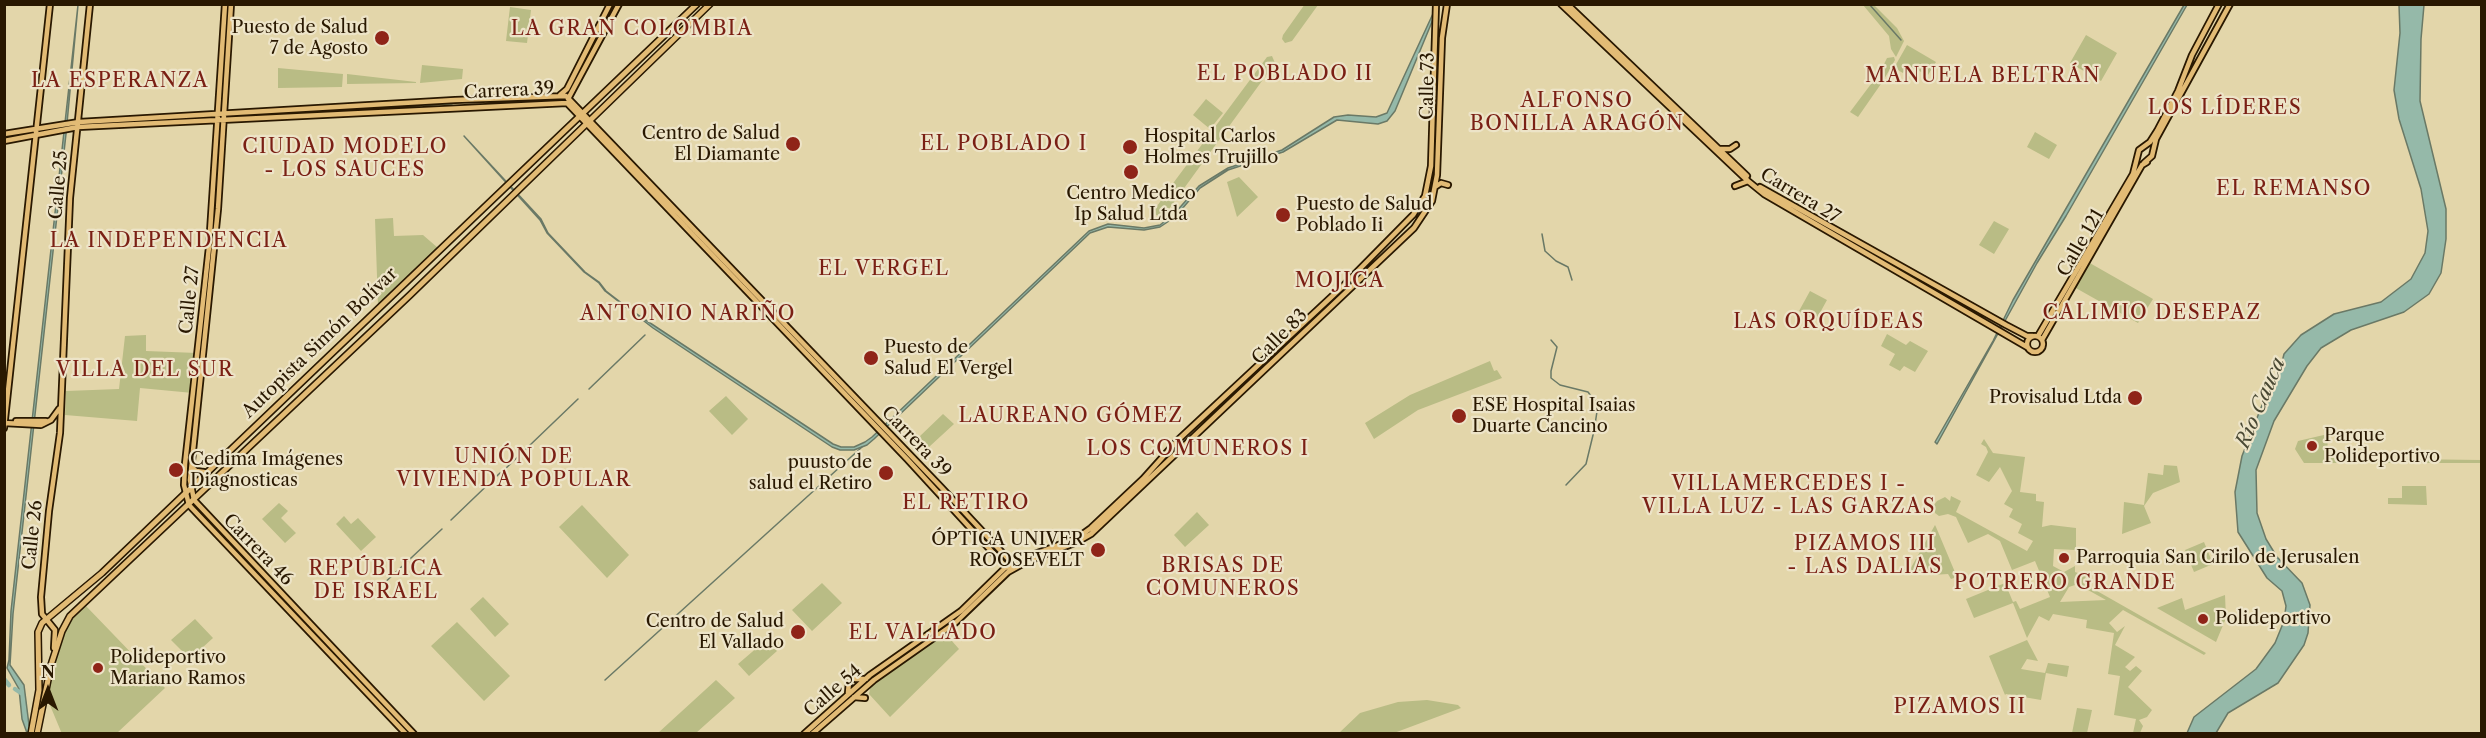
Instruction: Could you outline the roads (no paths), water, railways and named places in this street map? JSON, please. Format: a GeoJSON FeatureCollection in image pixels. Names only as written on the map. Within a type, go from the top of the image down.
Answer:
{"type":"FeatureCollection","features":[{"type":"Feature","properties":{"kind":"highway"},"geometry":{"type":"LineString","coordinates":[[582,115],[697,4]]}},
{"type":"Feature","properties":{"kind":"highway","name":"Autopista Simón Bolívar"},"geometry":{"type":"LineString","coordinates":[[34,732],[51,665],[62,631],[70,616],[171,523],[607,107],[710,4]]}},
{"type":"Feature","properties":{"kind":"highway","name":"Autopista Simón Bolívar"},"geometry":{"type":"LineString","coordinates":[[34,732],[39,690],[38,632],[46,622],[102,573],[144,530],[582,115]]}},
{"type":"Feature","properties":{"kind":"main road"},"geometry":{"type":"LineString","coordinates":[[4,428],[50,4]]}},
{"type":"Feature","properties":{"kind":"main road","name":"Calle 25"},"geometry":{"type":"LineString","coordinates":[[62,403],[70,198],[90,4]]}},
{"type":"Feature","properties":{"kind":"main road","name":"Calle 27"},"geometry":{"type":"LineString","coordinates":[[188,489],[218,210],[225,4]]}},
{"type":"Feature","properties":{"kind":"main road","name":"Calle 27"},"geometry":{"type":"LineString","coordinates":[[188,489],[185,462],[209,247],[231,4]]}},
{"type":"Feature","properties":{"kind":"main road"},"geometry":{"type":"LineString","coordinates":[[560,95],[567,89],[610,4]]}},
{"type":"Feature","properties":{"kind":"main road"},"geometry":{"type":"LineString","coordinates":[[564,102],[569,98],[619,4]]}},
{"type":"Feature","properties":{"kind":"main road","name":"Calle 73"},"geometry":{"type":"LineString","coordinates":[[1431,163],[1436,4]]}},
{"type":"Feature","properties":{"kind":"main road","name":"Calle 73"},"geometry":{"type":"LineString","coordinates":[[1438,169],[1443,31],[1447,4]]}},
{"type":"Feature","properties":{"kind":"main road","name":"Carrera 27"},"geometry":{"type":"LineString","coordinates":[[1561,4],[1748,182],[1774,200],[2027,347]]}},
{"type":"Feature","properties":{"kind":"main road","name":"Carrera 27"},"geometry":{"type":"LineString","coordinates":[[1567,4],[1749,178],[1769,193],[2006,325],[2027,336],[2038,337]]}},
{"type":"Feature","properties":{"kind":"main road"},"geometry":{"type":"LineString","coordinates":[[2219,4],[2192,55],[2178,91],[2153,139],[2140,149],[2138,158],[2141,162],[2147,162],[2152,156],[2156,139],[2230,4]]}},
{"type":"Feature","properties":{"kind":"main road"},"geometry":{"type":"LineString","coordinates":[[2209,24],[2211,30],[2217,29]]}},
{"type":"Feature","properties":{"kind":"main road"},"geometry":{"type":"LineString","coordinates":[[1433,83],[1436,87],[1441,84]]}},
{"type":"Feature","properties":{"kind":"main road"},"geometry":{"type":"LineString","coordinates":[[1432,97],[1438,94],[1441,99]]}},
{"type":"Feature","properties":{"kind":"main road","name":"Carrera 39"},"geometry":{"type":"LineString","coordinates":[[220,117],[266,111],[466,99],[560,95],[569,98],[589,123],[878,425],[905,450],[938,489]]}},
{"type":"Feature","properties":{"kind":"main road"},"geometry":{"type":"LineString","coordinates":[[533,104],[531,99],[534,96]]}},
{"type":"Feature","properties":{"kind":"main road"},"geometry":{"type":"LineString","coordinates":[[465,107],[466,99]]}},
{"type":"Feature","properties":{"kind":"main road"},"geometry":{"type":"LineString","coordinates":[[455,100],[459,103],[455,108]]}},
{"type":"Feature","properties":{"kind":"main road","name":"Carrera 39"},"geometry":{"type":"LineString","coordinates":[[78,125],[564,102],[582,115]]}},
{"type":"Feature","properties":{"kind":"main road"},"geometry":{"type":"LineString","coordinates":[[266,111],[268,114],[266,117]]}},
{"type":"Feature","properties":{"kind":"main road"},"geometry":{"type":"LineString","coordinates":[[277,117],[278,111]]}},
{"type":"Feature","properties":{"kind":"main road"},"geometry":{"type":"LineString","coordinates":[[4,134],[36,132],[78,125]]}},
{"type":"Feature","properties":{"kind":"main road"},"geometry":{"type":"LineString","coordinates":[[4,141],[36,132]]}},
{"type":"Feature","properties":{"kind":"main road"},"geometry":{"type":"LineString","coordinates":[[1720,149],[1730,149],[1736,145]]}},
{"type":"Feature","properties":{"kind":"main road"},"geometry":{"type":"LineString","coordinates":[[2146,145],[2153,149]]}},
{"type":"Feature","properties":{"kind":"main road","name":"Calle 121"},"geometry":{"type":"LineString","coordinates":[[2038,337],[2133,174],[2138,158]]}},
{"type":"Feature","properties":{"kind":"main road","name":"Calle 121"},"geometry":{"type":"LineString","coordinates":[[2038,337],[2142,165],[2147,162]]}},
{"type":"Feature","properties":{"kind":"main road","name":"Calle 83"},"geometry":{"type":"LineString","coordinates":[[1199,420],[1399,231],[1425,196],[1431,163]]}},
{"type":"Feature","properties":{"kind":"main road","name":"Calle 83"},"geometry":{"type":"LineString","coordinates":[[1248,387],[1414,228],[1430,206],[1438,169]]}},
{"type":"Feature","properties":{"kind":"main road"},"geometry":{"type":"LineString","coordinates":[[1735,186],[1748,182]]}},
{"type":"Feature","properties":{"kind":"main road"},"geometry":{"type":"LineString","coordinates":[[1435,187],[1440,183],[1448,184]]}},
{"type":"Feature","properties":{"kind":"main road"},"geometry":{"type":"LineString","coordinates":[[1408,221],[1407,228],[1414,228]]}},
{"type":"Feature","properties":{"kind":"main road"},"geometry":{"type":"LineString","coordinates":[[1399,231],[1405,232],[1405,238]]}},
{"type":"Feature","properties":{"kind":"main road"},"geometry":{"type":"LineString","coordinates":[[1290,334],[1290,339],[1296,339]]}},
{"type":"Feature","properties":{"kind":"main road"},"geometry":{"type":"LineString","coordinates":[[2038,337],[2043,346],[2038,351],[2032,352],[2027,347],[2028,340],[2038,337]]}},
{"type":"Feature","properties":{"kind":"main road"},"geometry":{"type":"LineString","coordinates":[[1280,343],[1286,343],[1287,348]]}},
{"type":"Feature","properties":{"kind":"main road"},"geometry":{"type":"LineString","coordinates":[[196,360],[203,361]]}},
{"type":"Feature","properties":{"kind":"main road","name":"Calle 54"},"geometry":{"type":"LineString","coordinates":[[804,734],[870,679],[961,611],[1011,564],[1086,537],[1248,387]]}},
{"type":"Feature","properties":{"kind":"main road"},"geometry":{"type":"LineString","coordinates":[[5,422],[45,424],[54,417],[62,403]]}},
{"type":"Feature","properties":{"kind":"main road","name":"Calle 26"},"geometry":{"type":"LineString","coordinates":[[51,665],[56,640],[55,630],[46,622],[41,610],[41,594],[62,403]]}},
{"type":"Feature","properties":{"kind":"main road"},"geometry":{"type":"LineString","coordinates":[[1199,420],[1199,425],[1206,427]]}},
{"type":"Feature","properties":{"kind":"main road"},"geometry":{"type":"LineString","coordinates":[[1011,564],[1086,532],[1143,479],[1199,420]]}},
{"type":"Feature","properties":{"kind":"main road"},"geometry":{"type":"LineString","coordinates":[[1188,431],[1195,431],[1194,438]]}},
{"type":"Feature","properties":{"kind":"main road","name":"Carrera 39"},"geometry":{"type":"LineString","coordinates":[[888,433],[938,489],[1011,564]]}},
{"type":"Feature","properties":{"kind":"main road"},"geometry":{"type":"LineString","coordinates":[[192,466],[196,471],[204,472]]}},
{"type":"Feature","properties":{"kind":"main road","name":"Carrera 46"},"geometry":{"type":"LineString","coordinates":[[188,489],[191,502],[406,734]]}},
{"type":"Feature","properties":{"kind":"main road","name":"Carrera 46"},"geometry":{"type":"LineString","coordinates":[[191,502],[414,734]]}},
{"type":"Feature","properties":{"kind":"main road","name":"Carrera 39"},"geometry":{"type":"LineString","coordinates":[[981,534],[1002,562],[1004,569]]}},
{"type":"Feature","properties":{"kind":"main road","name":"Calle 54"},"geometry":{"type":"LineString","coordinates":[[870,679],[955,623],[1011,564]]}},
{"type":"Feature","properties":{"kind":"main road"},"geometry":{"type":"LineString","coordinates":[[849,681],[849,696],[867,696],[870,679],[855,679]]}},
{"type":"Feature","properties":{"kind":"main road","name":"Calle 54"},"geometry":{"type":"LineString","coordinates":[[812,734],[849,696]]}},
{"type":"Feature","properties":{"kind":"waterway"},"geometry":{"type":"LineString","coordinates":[[1869,4],[1901,40]]}},
{"type":"Feature","properties":{"kind":"waterway"},"geometry":{"type":"LineString","coordinates":[[278,114],[452,104]]}},
{"type":"Feature","properties":{"kind":"waterway"},"geometry":{"type":"LineString","coordinates":[[38,131],[53,128]]}},
{"type":"Feature","properties":{"kind":"waterway"},"geometry":{"type":"LineString","coordinates":[[4,137],[33,132]]}},
{"type":"Feature","properties":{"kind":"waterway"},"geometry":{"type":"LineString","coordinates":[[1542,234],[1545,251],[1556,261],[1568,267],[1572,280]]}},
{"type":"Feature","properties":{"kind":"waterway"},"geometry":{"type":"LineString","coordinates":[[589,389],[645,335]]}},
{"type":"Feature","properties":{"kind":"waterway"},"geometry":{"type":"LineString","coordinates":[[1551,340],[1557,347],[1551,378],[1560,385],[1588,392],[1598,405],[1586,464],[1566,485]]}},
{"type":"Feature","properties":{"kind":"waterway"},"geometry":{"type":"LineString","coordinates":[[504,470],[578,399]]}},
{"type":"Feature","properties":{"kind":"waterway"},"geometry":{"type":"LineString","coordinates":[[605,680],[862,447]]}},
{"type":"Feature","properties":{"kind":"waterway"},"geometry":{"type":"LineString","coordinates":[[451,520],[500,473]]}},
{"type":"Feature","properties":{"kind":"waterway"},"geometry":{"type":"LineString","coordinates":[[380,587],[442,529]]}},
{"type":"Feature","properties":{"kind":"waterway"},"geometry":{"type":"LineString","coordinates":[[4,679],[9,685]]}},
{"type":"Feature","properties":{"kind":"waterway"},"geometry":{"type":"LineString","coordinates":[[15,689],[21,693]]}},
{"type":"Feature","properties":{"kind":"place","name":"Puesto de Salud 7 de Agosto"},"geometry":{"type":"Point","coordinates":[382,38]}},
{"type":"Feature","properties":{"kind":"place","name":"Centro de Salud El Diamante"},"geometry":{"type":"Point","coordinates":[793,144]}},
{"type":"Feature","properties":{"kind":"place","name":"Hospital Carlos Holmes Trujillo"},"geometry":{"type":"Point","coordinates":[1130,147]}},
{"type":"Feature","properties":{"kind":"place","name":"Centro Medico Ip Salud Ltda"},"geometry":{"type":"Point","coordinates":[1131,172]}},
{"type":"Feature","properties":{"kind":"place","name":"Puesto de Salud Poblado Ii"},"geometry":{"type":"Point","coordinates":[1283,215]}},
{"type":"Feature","properties":{"kind":"place","name":"Puesto de Salud El Vergel"},"geometry":{"type":"Point","coordinates":[871,358]}},
{"type":"Feature","properties":{"kind":"place","name":"Provisalud Ltda"},"geometry":{"type":"Point","coordinates":[2135,398]}},
{"type":"Feature","properties":{"kind":"place","name":"ESE Hospital Isaias Duarte Cancino"},"geometry":{"type":"Point","coordinates":[1459,416]}},
{"type":"Feature","properties":{"kind":"place","name":"Parque Polideportivo"},"geometry":{"type":"Point","coordinates":[2312,446]}},
{"type":"Feature","properties":{"kind":"place","name":"Cedima Imágenes Diagnosticas"},"geometry":{"type":"Point","coordinates":[176,470]}},
{"type":"Feature","properties":{"kind":"place","name":"puusto de salud el Retiro"},"geometry":{"type":"Point","coordinates":[886,473]}},
{"type":"Feature","properties":{"kind":"place","name":"ÓPTICA UNIVER ROOSEVELT"},"geometry":{"type":"Point","coordinates":[1098,550]}},
{"type":"Feature","properties":{"kind":"place","name":"Parroquia San Cirilo de Jerusalen"},"geometry":{"type":"Point","coordinates":[2064,558]}},
{"type":"Feature","properties":{"kind":"place","name":"Polideportivo"},"geometry":{"type":"Point","coordinates":[2203,619]}},
{"type":"Feature","properties":{"kind":"place","name":"Centro de Salud El Vallado"},"geometry":{"type":"Point","coordinates":[798,632]}},
{"type":"Feature","properties":{"kind":"place","name":"Polideportivo Mariano Ramos"},"geometry":{"type":"Point","coordinates":[98,668]}},
{"type":"Feature","properties":{"kind":"district","name":"LA GRAN COLOMBIA"},"geometry":{"type":"Point","coordinates":[632,29]}},
{"type":"Feature","properties":{"kind":"district","name":"EL POBLADO II"},"geometry":{"type":"Point","coordinates":[1285,74]}},
{"type":"Feature","properties":{"kind":"district","name":"MANUELA BELTRÁN"},"geometry":{"type":"Point","coordinates":[1983,76]}},
{"type":"Feature","properties":{"kind":"district","name":"LA ESPERANZA"},"geometry":{"type":"Point","coordinates":[120,81]}},
{"type":"Feature","properties":{"kind":"district","name":"LOS LÍDERES"},"geometry":{"type":"Point","coordinates":[2225,108]}},
{"type":"Feature","properties":{"kind":"district","name":"ALFONSO BONILLA ARAGÓN"},"geometry":{"type":"Point","coordinates":[1577,112]}},
{"type":"Feature","properties":{"kind":"district","name":"EL POBLADO I"},"geometry":{"type":"Point","coordinates":[1004,144]}},
{"type":"Feature","properties":{"kind":"district","name":"CIUDAD MODELO - LOS SAUCES"},"geometry":{"type":"Point","coordinates":[345,158]}},
{"type":"Feature","properties":{"kind":"district","name":"EL REMANSO"},"geometry":{"type":"Point","coordinates":[2294,189]}},
{"type":"Feature","properties":{"kind":"district","name":"LA INDEPENDENCIA"},"geometry":{"type":"Point","coordinates":[169,241]}},
{"type":"Feature","properties":{"kind":"district","name":"EL VERGEL"},"geometry":{"type":"Point","coordinates":[884,269]}},
{"type":"Feature","properties":{"kind":"district","name":"MOJICA"},"geometry":{"type":"Point","coordinates":[1340,281]}},
{"type":"Feature","properties":{"kind":"district","name":"CALIMIO DESEPAZ"},"geometry":{"type":"Point","coordinates":[2152,313]}},
{"type":"Feature","properties":{"kind":"district","name":"ANTONIO NARIÑO"},"geometry":{"type":"Point","coordinates":[688,314]}},
{"type":"Feature","properties":{"kind":"district","name":"LAS ORQUÍDEAS"},"geometry":{"type":"Point","coordinates":[1829,322]}},
{"type":"Feature","properties":{"kind":"district","name":"VILLA DEL SUR"},"geometry":{"type":"Point","coordinates":[145,370]}},
{"type":"Feature","properties":{"kind":"district","name":"LAUREANO GÓMEZ"},"geometry":{"type":"Point","coordinates":[1071,416]}},
{"type":"Feature","properties":{"kind":"district","name":"LOS COMUNEROS I"},"geometry":{"type":"Point","coordinates":[1198,449]}},
{"type":"Feature","properties":{"kind":"district","name":"UNIÓN DE VIVIENDA POPULAR"},"geometry":{"type":"Point","coordinates":[514,468]}},
{"type":"Feature","properties":{"kind":"district","name":"VILLAMERCEDES I - VILLA LUZ - LAS GARZAS"},"geometry":{"type":"Point","coordinates":[1789,496]}},
{"type":"Feature","properties":{"kind":"district","name":"EL RETIRO"},"geometry":{"type":"Point","coordinates":[966,503]}},
{"type":"Feature","properties":{"kind":"district","name":"PIZAMOS III - LAS DALIAS"},"geometry":{"type":"Point","coordinates":[1865,556]}},
{"type":"Feature","properties":{"kind":"district","name":"BRISAS DE COMUNEROS"},"geometry":{"type":"Point","coordinates":[1223,578]}},
{"type":"Feature","properties":{"kind":"district","name":"REPÚBLICA DE ISRAEL"},"geometry":{"type":"Point","coordinates":[376,580]}},
{"type":"Feature","properties":{"kind":"district","name":"POTRERO GRANDE"},"geometry":{"type":"Point","coordinates":[2065,583]}},
{"type":"Feature","properties":{"kind":"district","name":"EL VALLADO"},"geometry":{"type":"Point","coordinates":[923,633]}},
{"type":"Feature","properties":{"kind":"district","name":"PIZAMOS II"},"geometry":{"type":"Point","coordinates":[1960,707]}},
{"type":"Feature","properties":{"kind":"water label","name":"Río Cauca"},"geometry":{"type":"Point","coordinates":[2261,403]}}]}
